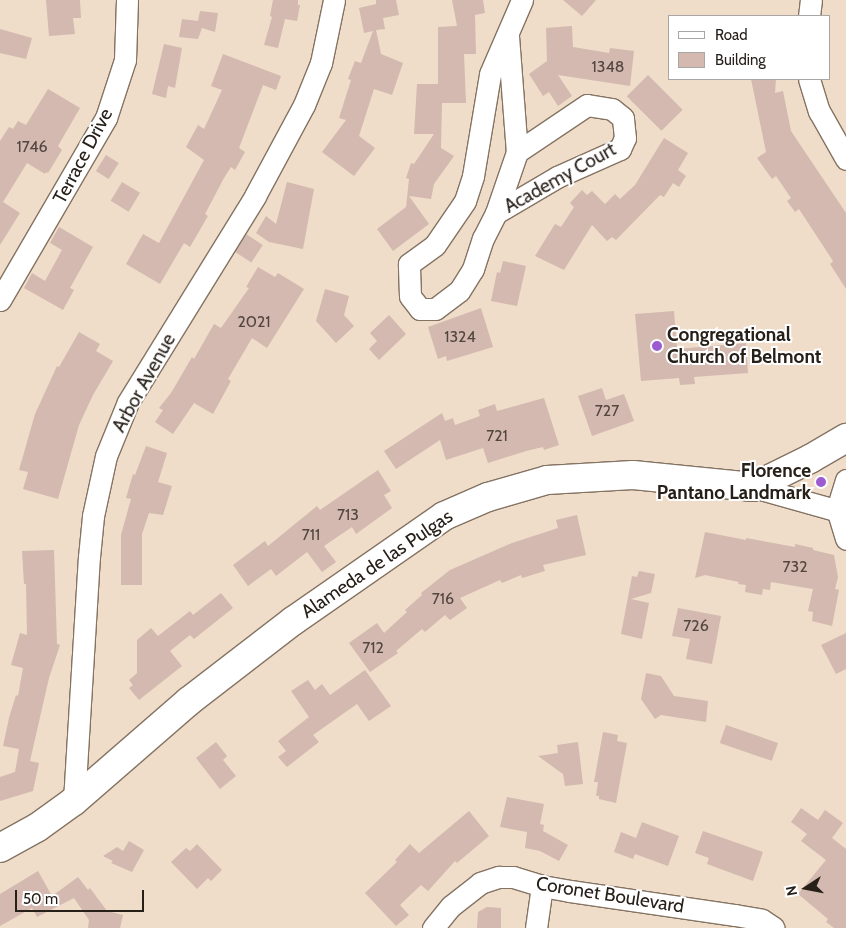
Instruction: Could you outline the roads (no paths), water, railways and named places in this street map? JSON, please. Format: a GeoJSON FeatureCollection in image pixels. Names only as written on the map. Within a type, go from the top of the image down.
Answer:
{"type":"FeatureCollection","features":[{"type":"Feature","properties":{"kind":"main road"},"geometry":{"type":"LineString","coordinates":[[753,487],[810,459],[846,438]]}},
{"type":"Feature","properties":{"kind":"main road","name":"Alameda de las Pulgas"},"geometry":{"type":"LineString","coordinates":[[0,848],[38,827],[74,801],[189,702],[241,661],[350,581],[444,516],[488,497],[547,480],[633,475],[753,487]]}},
{"type":"Feature","properties":{"kind":"street","name":"Terrace Drive"},"geometry":{"type":"LineString","coordinates":[[0,300],[106,118],[125,60],[127,0]]}},
{"type":"Feature","properties":{"kind":"street","name":"Arbor Avenue"},"geometry":{"type":"LineString","coordinates":[[74,801],[89,557],[93,516],[106,456],[128,402],[254,196],[304,105],[320,63],[334,0]]}},
{"type":"Feature","properties":{"kind":"street"},"geometry":{"type":"LineString","coordinates":[[508,36],[516,152],[496,213],[483,238],[472,269],[459,291],[435,309],[420,309],[410,296],[409,264],[435,244],[465,201],[473,176],[490,74],[522,0]]}},
{"type":"Feature","properties":{"kind":"street"},"geometry":{"type":"LineString","coordinates":[[809,15],[812,0]]}},
{"type":"Feature","properties":{"kind":"street"},"geometry":{"type":"LineString","coordinates":[[809,80],[819,111],[846,160]]}},
{"type":"Feature","properties":{"kind":"street","name":"Academy Court"},"geometry":{"type":"LineString","coordinates":[[496,213],[557,177],[620,149],[625,138],[623,118],[612,109],[586,105],[516,152]]}},
{"type":"Feature","properties":{"kind":"street"},"geometry":{"type":"LineString","coordinates":[[846,480],[842,511],[846,539]]}},
{"type":"Feature","properties":{"kind":"street"},"geometry":{"type":"LineString","coordinates":[[753,487],[842,511]]}},
{"type":"Feature","properties":{"kind":"street","name":"Coronet Boulevard"},"geometry":{"type":"LineString","coordinates":[[433,928],[451,906],[480,883],[499,877],[513,877],[542,886],[762,920],[774,928]]}},
{"type":"Feature","properties":{"kind":"street"},"geometry":{"type":"LineString","coordinates":[[536,928],[542,886]]}},
{"type":"Feature","properties":{"kind":"place","name":"Congregational Church of Belmont"},"geometry":{"type":"Point","coordinates":[657,346]}},
{"type":"Feature","properties":{"kind":"place","name":"Florence Pantano Landmark"},"geometry":{"type":"Point","coordinates":[821,482]}}]}
